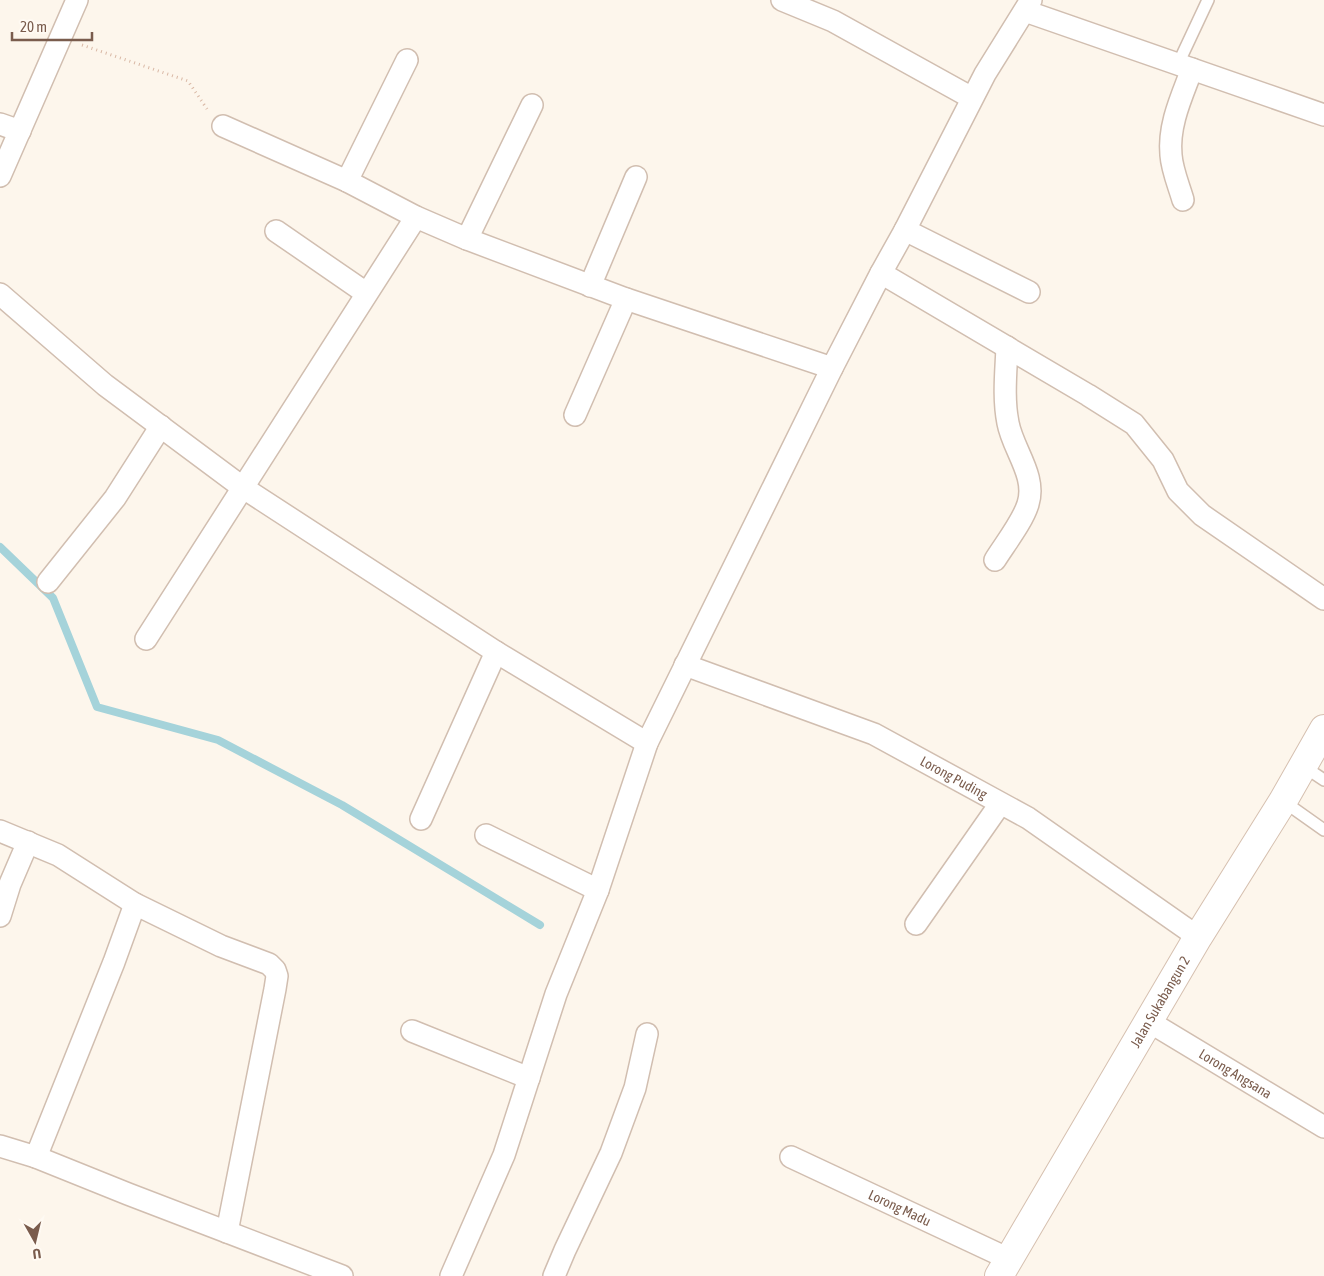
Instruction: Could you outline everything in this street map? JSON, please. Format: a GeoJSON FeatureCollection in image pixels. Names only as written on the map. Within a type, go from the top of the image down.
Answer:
{"type":"FeatureCollection","features":[{"type":"Feature","properties":{"kind":"street"},"geometry":{"type":"LineString","coordinates":[[0,176],[10,127],[60,38],[77,0]]}},
{"type":"Feature","properties":{"kind":"street"},"geometry":{"type":"LineString","coordinates":[[782,0],[833,21],[972,98]]}},
{"type":"Feature","properties":{"kind":"street"},"geometry":{"type":"LineString","coordinates":[[451,1276],[504,1155],[556,994],[598,890],[647,743],[832,368],[881,273],[985,74],[1028,5],[1185,67],[1324,115]]}},
{"type":"Feature","properties":{"kind":"street"},"geometry":{"type":"LineString","coordinates":[[348,181],[407,60]]}},
{"type":"Feature","properties":{"kind":"street"},"geometry":{"type":"LineString","coordinates":[[1183,200],[1171,156],[1171,134],[1185,67]]}},
{"type":"Feature","properties":{"kind":"street"},"geometry":{"type":"LineString","coordinates":[[467,239],[532,105]]}},
{"type":"Feature","properties":{"kind":"street"},"geometry":{"type":"LineString","coordinates":[[223,126],[348,181],[416,217],[467,239],[626,300],[832,368]]}},
{"type":"Feature","properties":{"kind":"street"},"geometry":{"type":"LineString","coordinates":[[590,286],[636,177]]}},
{"type":"Feature","properties":{"kind":"street"},"geometry":{"type":"LineString","coordinates":[[146,639],[416,217]]}},
{"type":"Feature","properties":{"kind":"street"},"geometry":{"type":"LineString","coordinates":[[905,230],[1029,292]]}},
{"type":"Feature","properties":{"kind":"street"},"geometry":{"type":"LineString","coordinates":[[276,231],[366,293]]}},
{"type":"Feature","properties":{"kind":"street"},"geometry":{"type":"LineString","coordinates":[[881,273],[1134,424],[1163,460],[1178,491],[1202,515],[1324,599]]}},
{"type":"Feature","properties":{"kind":"street"},"geometry":{"type":"LineString","coordinates":[[0,294],[105,385],[242,487],[496,652],[647,743]]}},
{"type":"Feature","properties":{"kind":"street"},"geometry":{"type":"LineString","coordinates":[[575,416],[626,300]]}},
{"type":"Feature","properties":{"kind":"street"},"geometry":{"type":"LineString","coordinates":[[995,560],[1028,504],[1030,488],[1027,473],[1010,435],[1005,406],[1007,347]]}},
{"type":"Feature","properties":{"kind":"street"},"geometry":{"type":"LineString","coordinates":[[48,582],[115,498],[161,426]]}},
{"type":"Feature","properties":{"kind":"street"},"geometry":{"type":"LineString","coordinates":[[421,819],[496,652]]}},
{"type":"Feature","properties":{"kind":"street","name":"Lorong Puding"},"geometry":{"type":"LineString","coordinates":[[685,665],[874,734],[1028,818],[1198,937]]}},
{"type":"Feature","properties":{"kind":"street","name":"Jalan Sukabangun 2"},"geometry":{"type":"LineString","coordinates":[[1004,1268],[1198,937],[1283,801],[1317,756]]}},
{"type":"Feature","properties":{"kind":"street"},"geometry":{"type":"LineString","coordinates":[[916,924],[1000,804]]}},
{"type":"Feature","properties":{"kind":"street"},"geometry":{"type":"LineString","coordinates":[[0,831],[58,855],[135,904],[221,946],[269,964],[275,970],[277,976],[227,1232]]}},
{"type":"Feature","properties":{"kind":"street"},"geometry":{"type":"LineString","coordinates":[[486,835],[598,890]]}},
{"type":"Feature","properties":{"kind":"street"},"geometry":{"type":"LineString","coordinates":[[0,916],[10,884],[28,842]]}},
{"type":"Feature","properties":{"kind":"street"},"geometry":{"type":"LineString","coordinates":[[36,1157],[114,962],[135,904]]}},
{"type":"Feature","properties":{"kind":"street","name":"Lorong Angsana"},"geometry":{"type":"LineString","coordinates":[[1148,1021],[1324,1127]]}},
{"type":"Feature","properties":{"kind":"street"},"geometry":{"type":"LineString","coordinates":[[412,1031],[529,1078]]}},
{"type":"Feature","properties":{"kind":"street"},"geometry":{"type":"LineString","coordinates":[[554,1276],[611,1153],[635,1088],[647,1034]]}},
{"type":"Feature","properties":{"kind":"street"},"geometry":{"type":"LineString","coordinates":[[0,1146],[36,1157],[342,1276]]}},
{"type":"Feature","properties":{"kind":"street","name":"Lorong Madu"},"geometry":{"type":"LineString","coordinates":[[791,1157],[1004,1268]]}},
{"type":"Feature","properties":{"kind":"lane"},"geometry":{"type":"LineString","coordinates":[[1185,67],[1208,0]]}},
{"type":"Feature","properties":{"kind":"lane"},"geometry":{"type":"LineString","coordinates":[[1283,801],[1324,830]]}},
{"type":"Feature","properties":{"kind":"path"},"geometry":{"type":"LineString","coordinates":[[60,38],[188,81],[207,110],[223,126]]}},
{"type":"Feature","properties":{"kind":"waterway"},"geometry":{"type":"LineString","coordinates":[[0,547],[53,598],[97,707],[218,740],[342,805],[540,925]]}}]}
